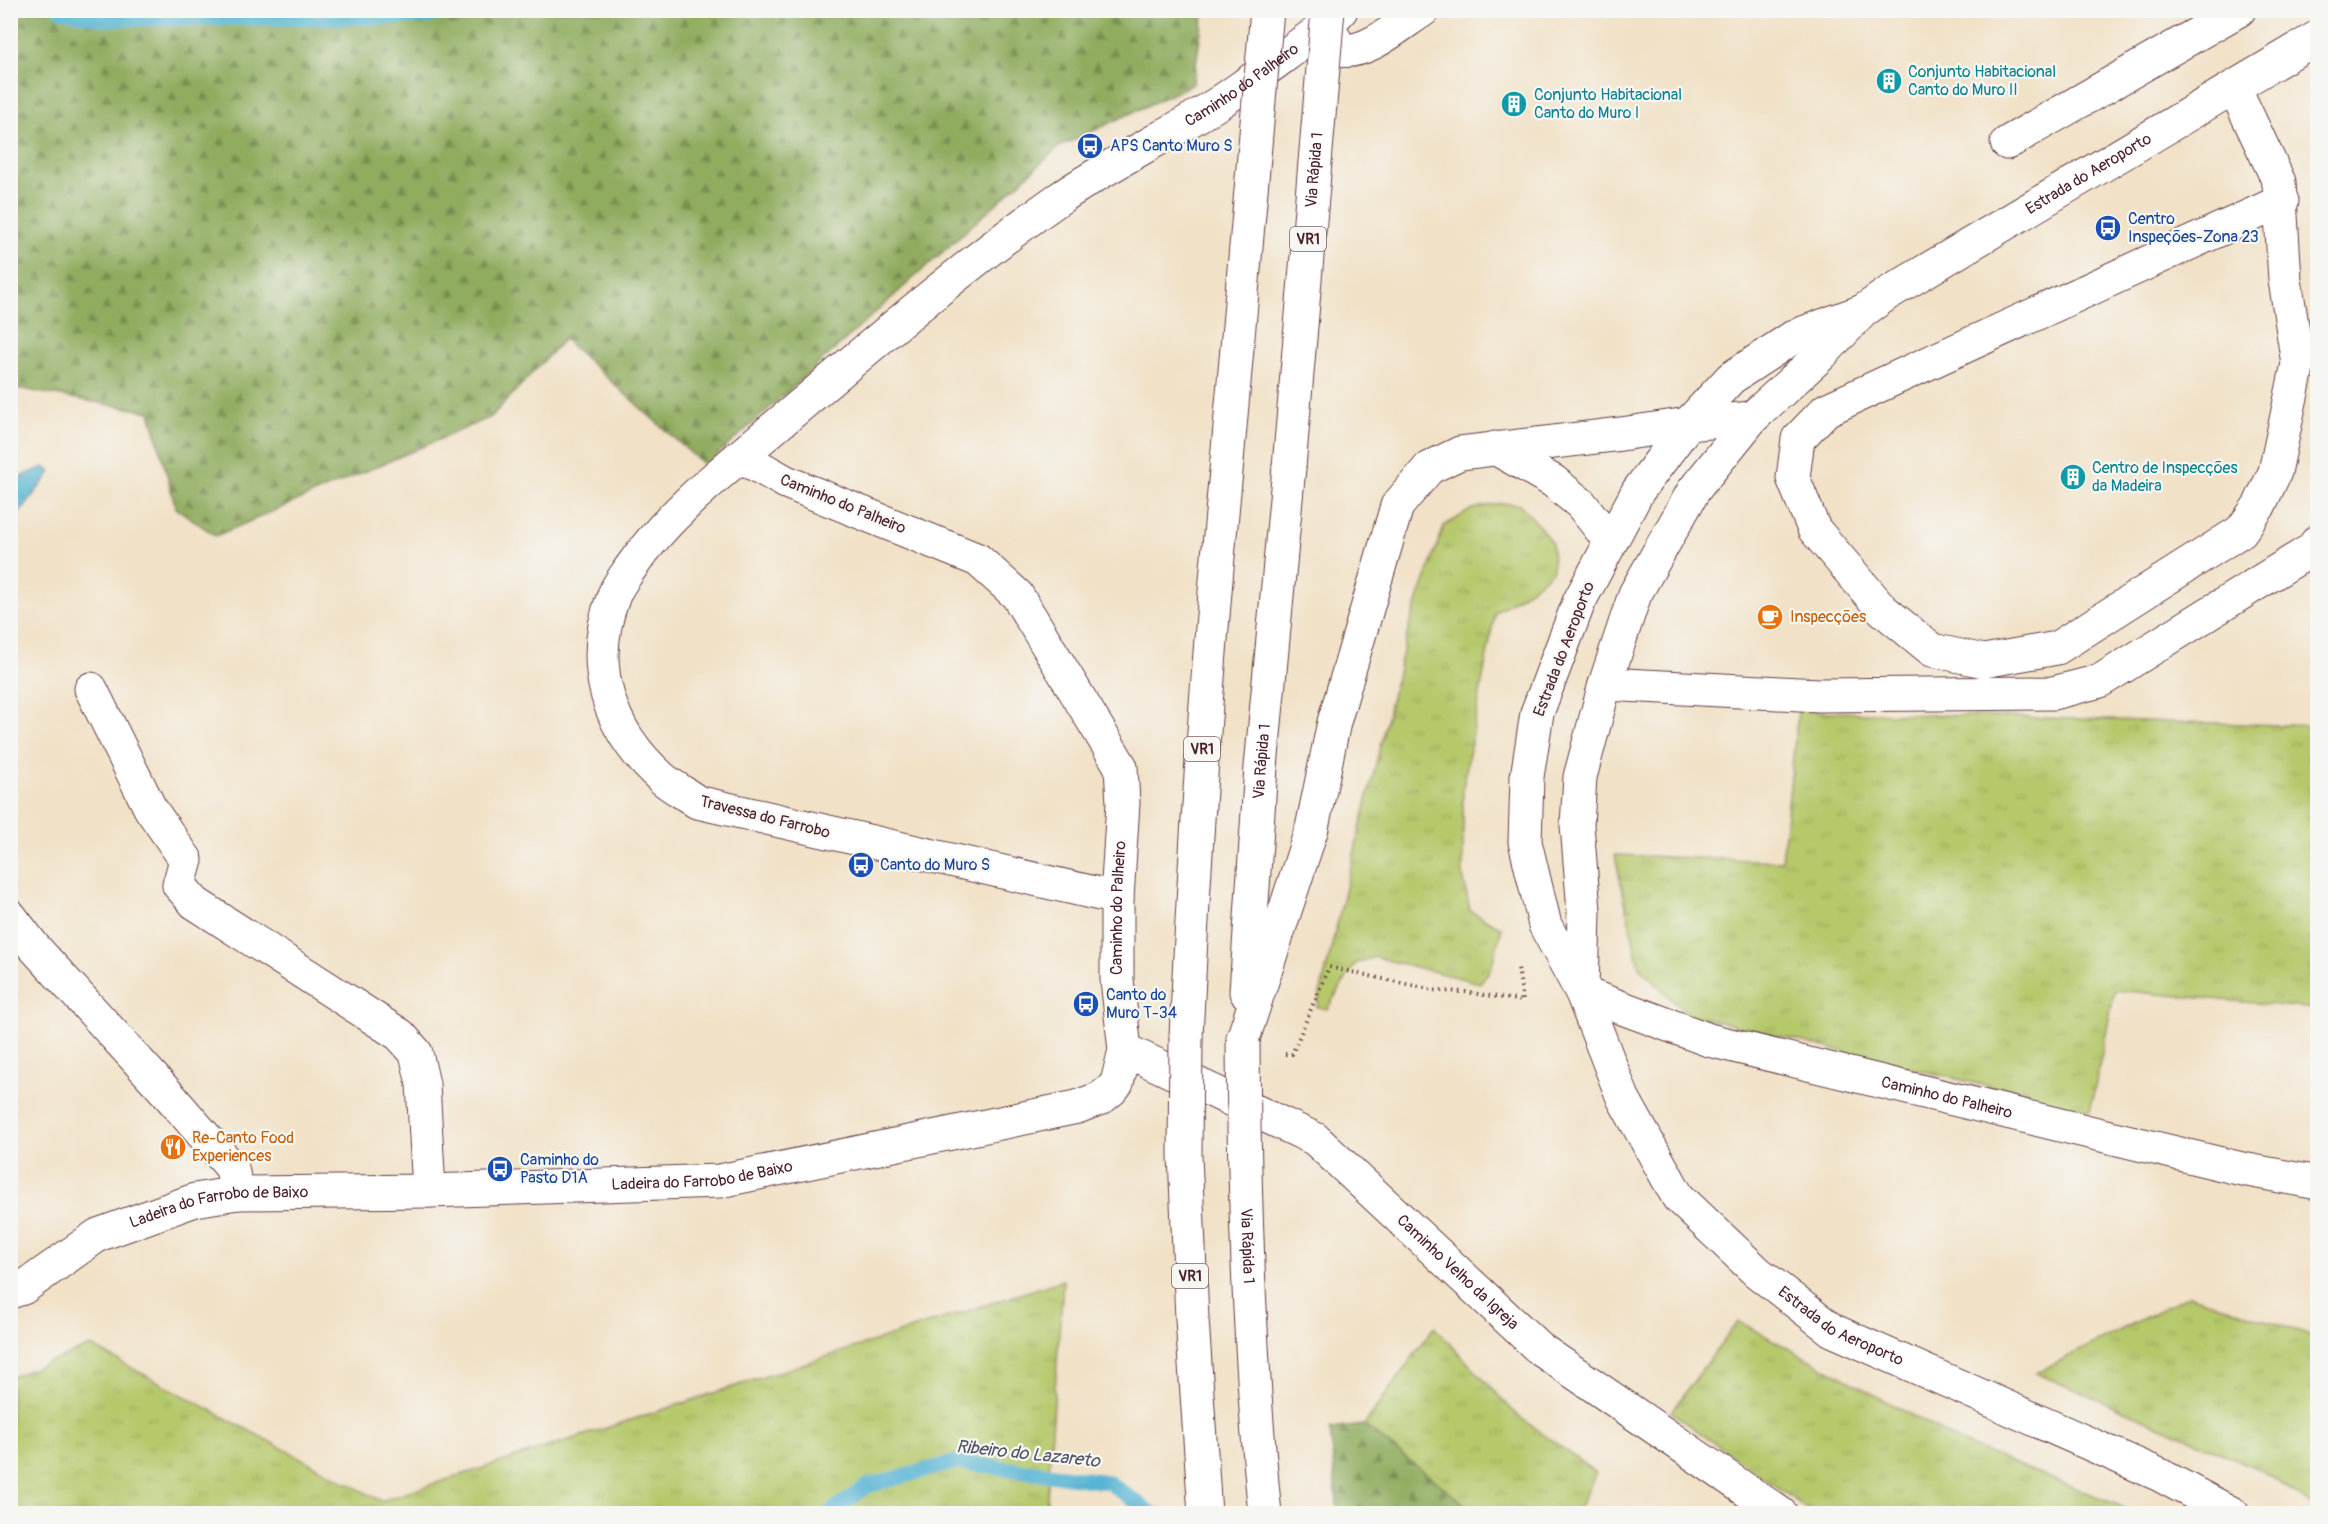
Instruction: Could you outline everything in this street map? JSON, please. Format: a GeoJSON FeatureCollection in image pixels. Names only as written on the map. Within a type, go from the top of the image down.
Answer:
{"type":"FeatureCollection","features":[{"type":"Feature","properties":{"kind":"main road","name":"VR1"},"geometry":{"type":"LineString","coordinates":[[1205,1514],[1192,1330],[1186,1167],[1186,1037],[1197,815],[1214,589],[1267,10]]}},
{"type":"Feature","properties":{"kind":"main road"},"geometry":{"type":"LineString","coordinates":[[1332,15],[1341,50],[1350,52],[1364,48],[1423,10]]}},
{"type":"Feature","properties":{"kind":"main road"},"geometry":{"type":"LineString","coordinates":[[2007,143],[2239,10]]}},
{"type":"Feature","properties":{"kind":"main road","name":"Caminho do Palheiro"},"geometry":{"type":"LineString","coordinates":[[1125,1050],[1117,981],[1117,898],[1123,803],[1121,767],[1017,595],[978,560],[786,482],[741,456],[983,253],[1061,198],[1219,103],[1332,15]]}},
{"type":"Feature","properties":{"kind":"main road","name":"Via Rápida 1"},"geometry":{"type":"LineString","coordinates":[[1265,1514],[1249,1313],[1243,1170],[1243,1039],[1261,767],[1332,15]]}},
{"type":"Feature","properties":{"kind":"main road","name":"Estrada do Aeroporto"},"geometry":{"type":"LineString","coordinates":[[2233,1514],[2160,1475],[1832,1330],[1757,1272],[1678,1197],[1623,1098],[1582,993],[1545,925],[1525,842],[1527,777],[1537,713],[1579,602],[1610,541],[1638,491],[1688,424],[1731,378],[1795,336],[1863,310],[2318,38]]}},
{"type":"Feature","properties":{"kind":"main road"},"geometry":{"type":"LineString","coordinates":[[2234,87],[2280,182],[2282,201],[2285,280],[2298,364],[2276,472],[2259,506],[2241,531],[2057,648],[1984,662],[1932,650],[1883,610],[1814,529],[1793,478],[1798,439],[1826,410],[2282,201]]}},
{"type":"Feature","properties":{"kind":"main road","name":"Estrada do Aeroporto"},"geometry":{"type":"LineString","coordinates":[[1582,993],[1584,911],[1577,825],[1580,777],[1605,684],[1635,594],[1694,490],[1752,418],[1820,356],[1863,310]]}},
{"type":"Feature","properties":{"kind":"main road"},"geometry":{"type":"LineString","coordinates":[[1243,1039],[1312,828],[1334,722],[1397,506],[1429,468],[1460,453],[1752,418]]}},
{"type":"Feature","properties":{"kind":"main road"},"geometry":{"type":"LineString","coordinates":[[1495,448],[1553,480],[1581,504],[1610,541]]}},
{"type":"Feature","properties":{"kind":"main road","name":"Travessa do Farrobo"},"geometry":{"type":"LineString","coordinates":[[741,456],[685,506],[644,549],[615,591],[606,618],[602,647],[604,688],[616,722],[635,749],[664,779],[697,802],[1117,898]]}},
{"type":"Feature","properties":{"kind":"main road"},"geometry":{"type":"LineString","coordinates":[[1605,684],[1819,694],[2053,693],[2100,681],[2311,550],[2318,542]]}},
{"type":"Feature","properties":{"kind":"main road"},"geometry":{"type":"LineString","coordinates":[[91,689],[150,808],[186,860],[179,885],[195,903],[400,1035],[416,1053],[423,1084],[429,1191]]}},
{"type":"Feature","properties":{"kind":"main road"},"geometry":{"type":"LineString","coordinates":[[10,916],[33,946],[232,1168],[237,1193]]}},
{"type":"Feature","properties":{"kind":"main road","name":"Caminho do Palheiro"},"geometry":{"type":"LineString","coordinates":[[1582,993],[1709,1040],[2230,1167],[2318,1183]]}},
{"type":"Feature","properties":{"kind":"main road","name":"Ladeira do Farrobo de Baixo"},"geometry":{"type":"LineString","coordinates":[[10,1292],[23,1288],[98,1235],[195,1200],[237,1193],[429,1191],[720,1181],[1077,1107],[1101,1098],[1117,1083],[1125,1050]]}},
{"type":"Feature","properties":{"kind":"main road","name":"Caminho Velho da Igreja"},"geometry":{"type":"LineString","coordinates":[[1125,1050],[1315,1139],[1540,1349],[1781,1514]]}},
{"type":"Feature","properties":{"kind":"path"},"geometry":{"type":"LineString","coordinates":[[1292,1054],[1329,967],[1438,992],[1465,992],[1523,1001],[1516,956],[1520,938],[1545,925]]}},
{"type":"Feature","properties":{"kind":"green space"},"geometry":{"type":"Polygon","coordinates":[[[10,11],[1204,11],[1193,84],[1059,147],[705,466],[564,339],[491,417],[216,536],[176,508],[150,412],[11,387],[10,11]]]}},
{"type":"Feature","properties":{"kind":"green space"},"geometry":{"type":"Polygon","coordinates":[[[1501,503],[1520,505],[1537,523],[1552,543],[1553,570],[1533,588],[1495,612],[1463,787],[1463,875],[1470,911],[1502,928],[1491,969],[1480,983],[1375,957],[1356,963],[1327,1009],[1317,1007],[1410,623],[1444,526],[1472,509],[1501,503]]]}},
{"type":"Feature","properties":{"kind":"green space"},"geometry":{"type":"Polygon","coordinates":[[[1798,711],[2317,726],[2317,1009],[2115,990],[2090,1111],[1687,1014],[1639,967],[1615,855],[1782,861],[1798,711]]]}},
{"type":"Feature","properties":{"kind":"green space"},"geometry":{"type":"Polygon","coordinates":[[[1063,1280],[1046,1513],[11,1513],[11,1377],[91,1346],[381,1501],[1063,1280]]]}},
{"type":"Feature","properties":{"kind":"green space"},"geometry":{"type":"Polygon","coordinates":[[[2189,1295],[2317,1337],[2317,1509],[2261,1470],[2036,1373],[2189,1295]]]}},
{"type":"Feature","properties":{"kind":"green space"},"geometry":{"type":"Polygon","coordinates":[[[1738,1321],[1963,1443],[2138,1513],[1813,1513],[1671,1412],[1738,1321]]]}},
{"type":"Feature","properties":{"kind":"green space"},"geometry":{"type":"Polygon","coordinates":[[[1434,1327],[1517,1415],[1596,1473],[1577,1513],[1476,1513],[1364,1425],[1434,1327]]]}},
{"type":"Feature","properties":{"kind":"green space"},"geometry":{"type":"Polygon","coordinates":[[[1364,1425],[1476,1513],[1338,1513],[1330,1429],[1364,1425]]]}},
{"type":"Feature","properties":{"kind":"water"},"geometry":{"type":"Polygon","coordinates":[[[44,467],[51,472],[15,519],[11,517],[11,480],[44,467]]]}},
{"type":"Feature","properties":{"kind":"waterway","name":"Ribeiro do Lazareto"},"geometry":{"type":"LineString","coordinates":[[61,10],[103,19],[426,17],[454,10]]}},
{"type":"Feature","properties":{"kind":"waterway","name":"Ribeiro do Lazareto"},"geometry":{"type":"LineString","coordinates":[[828,1514],[867,1486],[956,1462],[1108,1482],[1153,1514]]}},
{"type":"Feature","properties":{"kind":"place","name":"Conjunto Habitacional Canto do Muro II"},"geometry":{"type":"Point","coordinates":[1889,81]}},
{"type":"Feature","properties":{"kind":"place","name":"Conjunto Habitacional Canto do Muro I"},"geometry":{"type":"Point","coordinates":[1514,104]}},
{"type":"Feature","properties":{"kind":"place","name":"APS Canto Muro S"},"geometry":{"type":"Point","coordinates":[1090,146]}},
{"type":"Feature","properties":{"kind":"place","name":"Centro Inspeções-Zona 23"},"geometry":{"type":"Point","coordinates":[2108,228]}},
{"type":"Feature","properties":{"kind":"place","name":"Centro de Inspecções da Madeira"},"geometry":{"type":"Point","coordinates":[2073,477]}},
{"type":"Feature","properties":{"kind":"place","name":"Inspecções"},"geometry":{"type":"Point","coordinates":[1770,617]}},
{"type":"Feature","properties":{"kind":"place","name":"Canto do Muro S"},"geometry":{"type":"Point","coordinates":[861,865]}},
{"type":"Feature","properties":{"kind":"place","name":"Canto do Muro T-34"},"geometry":{"type":"Point","coordinates":[1086,1004]}},
{"type":"Feature","properties":{"kind":"place","name":"Re-Canto Food Experiences"},"geometry":{"type":"Point","coordinates":[173,1147]}},
{"type":"Feature","properties":{"kind":"place","name":"Caminho do Pasto D1A"},"geometry":{"type":"Point","coordinates":[500,1169]}}]}
